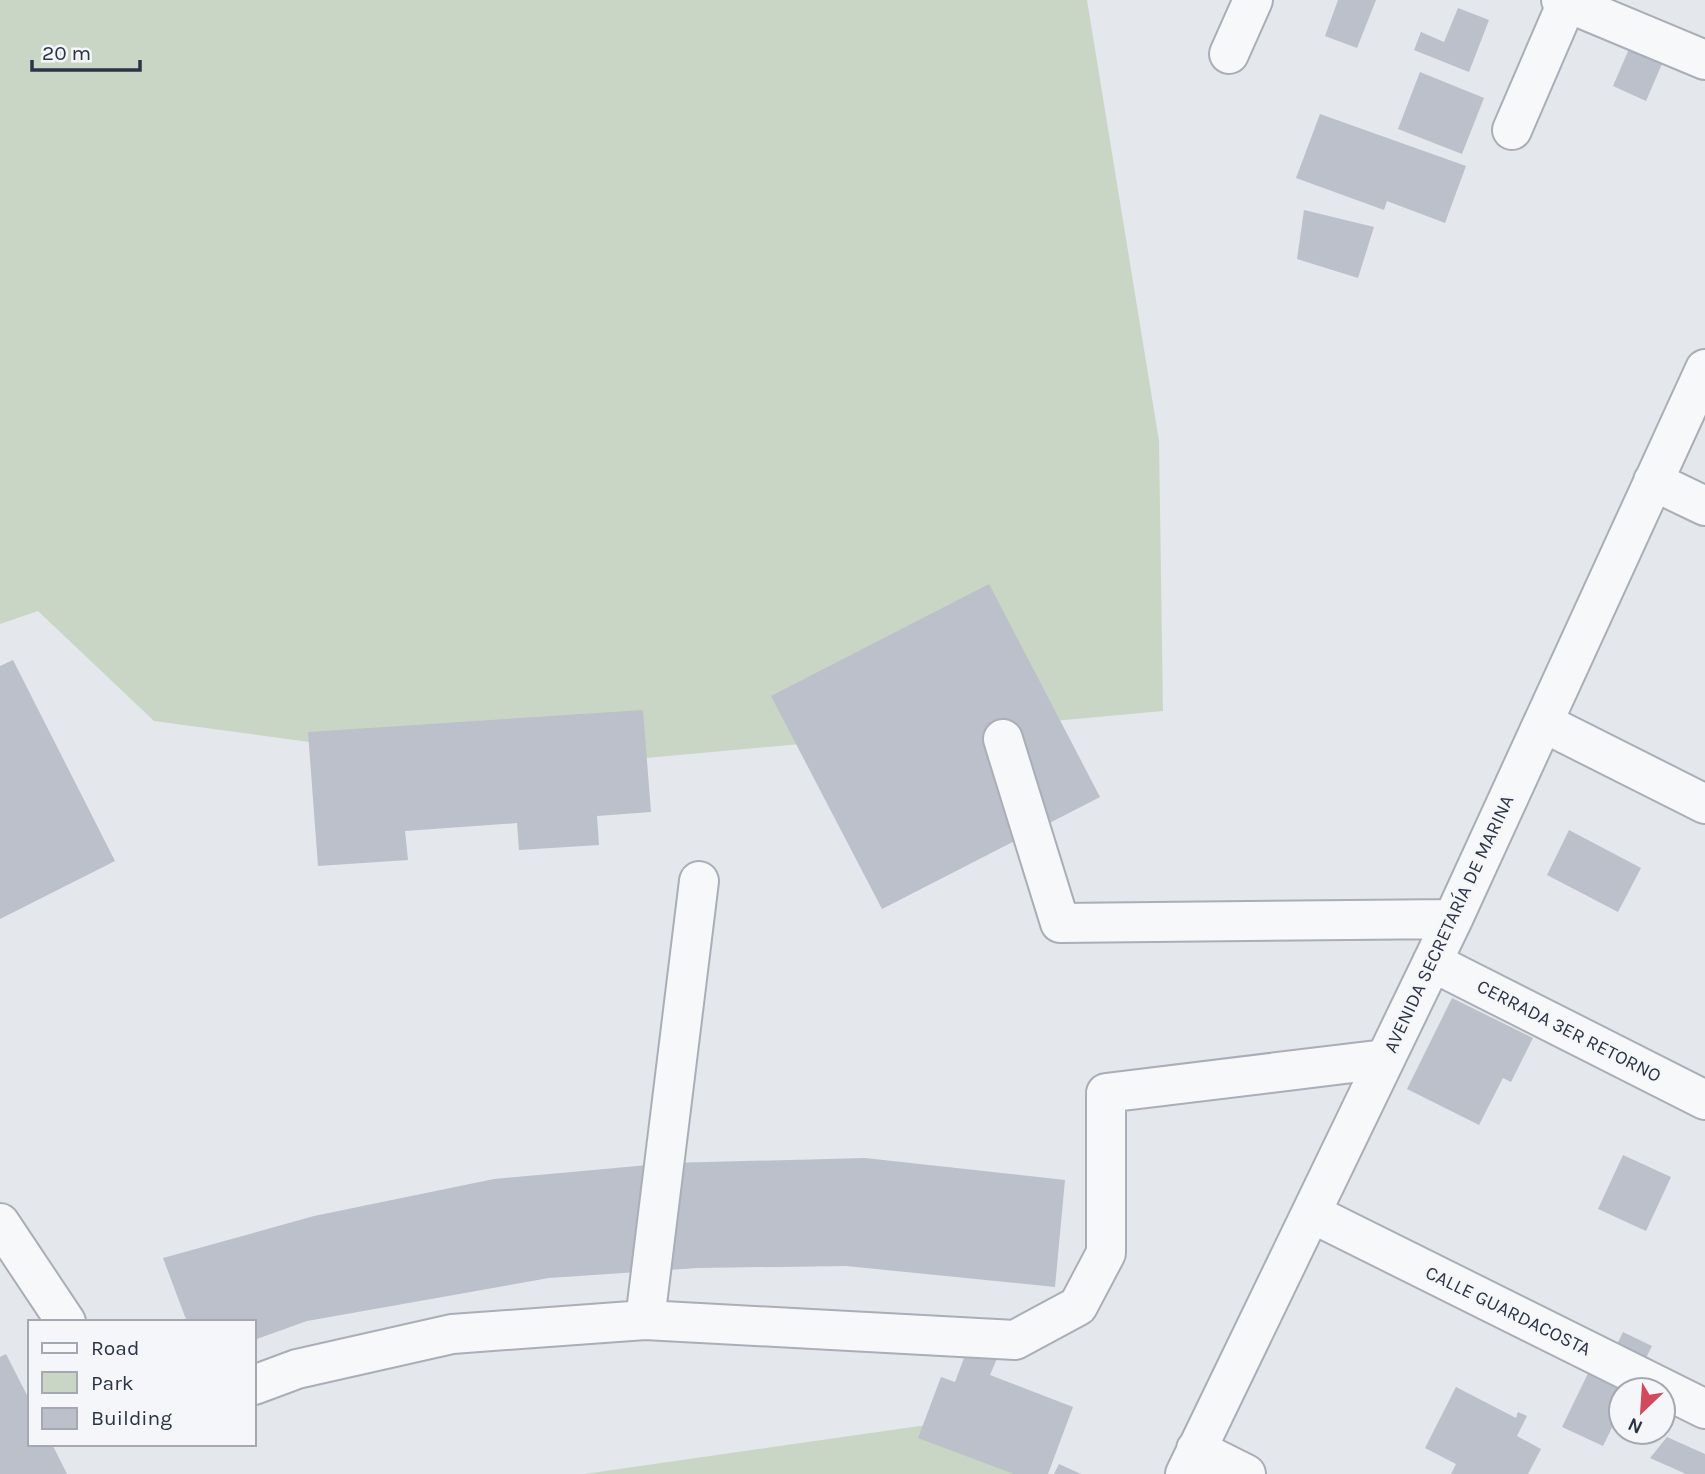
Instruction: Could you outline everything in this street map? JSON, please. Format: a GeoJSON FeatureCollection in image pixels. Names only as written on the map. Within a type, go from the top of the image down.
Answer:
{"type":"FeatureCollection","features":[{"type":"Feature","properties":{"kind":"street"},"geometry":{"type":"LineString","coordinates":[[1229,54],[1253,0]]}},
{"type":"Feature","properties":{"kind":"street"},"geometry":{"type":"LineString","coordinates":[[1512,130],[1565,1],[1705,60]]}},
{"type":"Feature","properties":{"kind":"street","name":"AVENIDA SECRETARÍA DE MARINA"},"geometry":{"type":"LineString","coordinates":[[1190,1462],[1453,919],[1705,369]]}},
{"type":"Feature","properties":{"kind":"street"},"geometry":{"type":"LineString","coordinates":[[1653,481],[1705,506]]}},
{"type":"Feature","properties":{"kind":"street"},"geometry":{"type":"LineString","coordinates":[[1544,723],[1705,804]]}},
{"type":"Feature","properties":{"kind":"street"},"geometry":{"type":"LineString","coordinates":[[1003,739],[1060,923],[1453,919]]}},
{"type":"Feature","properties":{"kind":"street"},"geometry":{"type":"LineString","coordinates":[[645,1320],[699,881]]}},
{"type":"Feature","properties":{"kind":"street","name":"CERRADA 3ER RETORNO"},"geometry":{"type":"LineString","coordinates":[[1432,962],[1705,1100]]}},
{"type":"Feature","properties":{"kind":"street"},"geometry":{"type":"LineString","coordinates":[[256,1384],[297,1369],[452,1334],[645,1320],[1015,1340],[1078,1306],[1106,1253],[1106,1093],[1385,1059]]}},
{"type":"Feature","properties":{"kind":"street","name":"CALLE GUARDACOSTA"},"geometry":{"type":"LineString","coordinates":[[1311,1213],[1703,1402]]}},
{"type":"Feature","properties":{"kind":"street"},"geometry":{"type":"LineString","coordinates":[[0,1223],[65,1320]]}},
{"type":"Feature","properties":{"kind":"street"},"geometry":{"type":"LineString","coordinates":[[1190,1462],[1246,1474]]}},
{"type":"Feature","properties":{"kind":"green space"},"geometry":{"type":"Polygon","coordinates":[[[0,0],[1087,0],[1159,441],[1163,711],[515,770],[154,721],[38,611],[0,624],[0,0]]]}},
{"type":"Feature","properties":{"kind":"green space"},"geometry":{"type":"Polygon","coordinates":[[[1018,1412],[1025,1474],[584,1474],[1018,1412]]]}},
{"type":"Feature","properties":{"kind":"building"},"geometry":{"type":"Polygon","coordinates":[[[1338,0],[1376,0],[1357,48],[1325,36],[1338,0]]]}},
{"type":"Feature","properties":{"kind":"building"},"geometry":{"type":"Polygon","coordinates":[[[1458,8],[1489,20],[1469,72],[1414,50],[1421,32],[1444,42],[1458,8]]]}},
{"type":"Feature","properties":{"kind":"building"},"geometry":{"type":"Polygon","coordinates":[[[1635,35],[1668,50],[1646,101],[1613,86],[1635,35]]]}},
{"type":"Feature","properties":{"kind":"building"},"geometry":{"type":"Polygon","coordinates":[[[1420,72],[1484,98],[1462,154],[1398,129],[1420,72]]]}},
{"type":"Feature","properties":{"kind":"building"},"geometry":{"type":"Polygon","coordinates":[[[1320,114],[1466,166],[1445,223],[1387,201],[1384,210],[1296,178],[1320,114]]]}},
{"type":"Feature","properties":{"kind":"building"},"geometry":{"type":"Polygon","coordinates":[[[1304,210],[1374,227],[1358,278],[1297,259],[1304,210]]]}},
{"type":"Feature","properties":{"kind":"building"},"geometry":{"type":"Polygon","coordinates":[[[989,584],[1100,797],[882,909],[771,696],[989,584]]]}},
{"type":"Feature","properties":{"kind":"building"},"geometry":{"type":"Polygon","coordinates":[[[13,660],[115,861],[0,919],[0,666],[13,660]]]}},
{"type":"Feature","properties":{"kind":"building"},"geometry":{"type":"Polygon","coordinates":[[[643,710],[651,812],[597,816],[599,845],[519,850],[517,823],[405,831],[408,860],[318,866],[308,732],[643,710]]]}},
{"type":"Feature","properties":{"kind":"building"},"geometry":{"type":"Polygon","coordinates":[[[1569,830],[1641,868],[1618,912],[1547,875],[1569,830]]]}},
{"type":"Feature","properties":{"kind":"building"},"geometry":{"type":"Polygon","coordinates":[[[1452,998],[1533,1038],[1511,1082],[1503,1078],[1479,1125],[1407,1089],[1452,998]]]}},
{"type":"Feature","properties":{"kind":"building"},"geometry":{"type":"Polygon","coordinates":[[[1623,1155],[1671,1177],[1646,1231],[1598,1209],[1623,1155]]]}},
{"type":"Feature","properties":{"kind":"building"},"geometry":{"type":"Polygon","coordinates":[[[865,1158],[1065,1180],[1055,1287],[846,1266],[697,1268],[549,1278],[307,1321],[256,1339],[256,1320],[186,1320],[163,1258],[314,1216],[494,1179],[670,1163],[865,1158]]]}},
{"type":"Feature","properties":{"kind":"building"},"geometry":{"type":"Polygon","coordinates":[[[1623,1332],[1652,1346],[1637,1376],[1607,1376],[1607,1438],[1603,1446],[1562,1427],[1593,1363],[1605,1369],[1623,1332]]]}},
{"type":"Feature","properties":{"kind":"building"},"geometry":{"type":"Polygon","coordinates":[[[6,1354],[28,1397],[28,1446],[53,1446],[67,1474],[0,1474],[0,1357],[6,1354]]]}},
{"type":"Feature","properties":{"kind":"building"},"geometry":{"type":"Polygon","coordinates":[[[998,1356],[990,1375],[1073,1407],[1048,1474],[1014,1474],[918,1438],[941,1377],[955,1382],[964,1358],[998,1356]]]}},
{"type":"Feature","properties":{"kind":"building"},"geometry":{"type":"Polygon","coordinates":[[[1456,1387],[1516,1418],[1518,1412],[1527,1416],[1517,1436],[1541,1449],[1528,1474],[1451,1474],[1456,1464],[1425,1448],[1456,1387]]]}},
{"type":"Feature","properties":{"kind":"building"},"geometry":{"type":"Polygon","coordinates":[[[1677,1441],[1705,1454],[1705,1474],[1686,1474],[1650,1458],[1660,1446],[1677,1446],[1677,1441]]]}},
{"type":"Feature","properties":{"kind":"building"},"geometry":{"type":"Polygon","coordinates":[[[1059,1464],[1081,1474],[1054,1474],[1059,1464]]]}}]}
